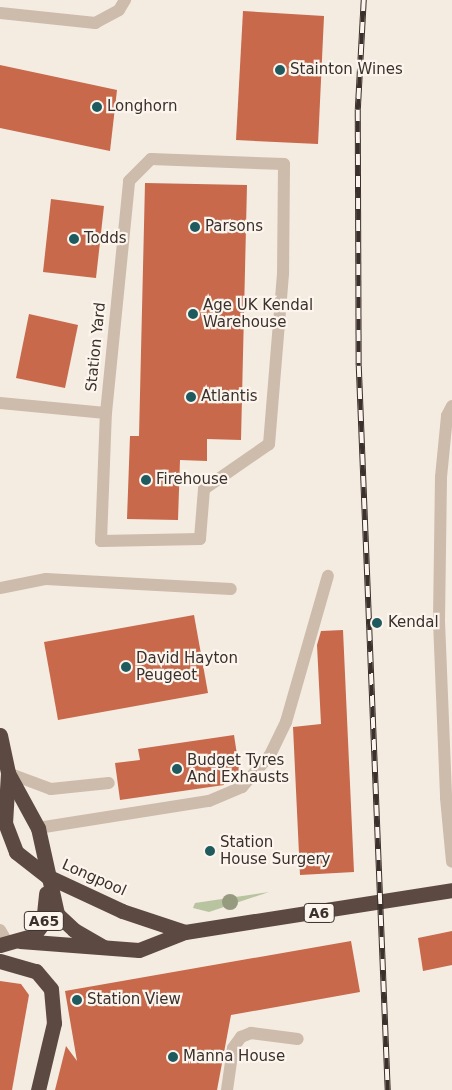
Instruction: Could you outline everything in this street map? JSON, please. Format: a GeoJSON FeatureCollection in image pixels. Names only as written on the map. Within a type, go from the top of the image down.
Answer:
{"type":"FeatureCollection","features":[{"type":"Feature","properties":{"kind":"highway","name":"A6"},"geometry":{"type":"LineString","coordinates":[[0,735],[8,772],[38,828],[47,876]]}},
{"type":"Feature","properties":{"kind":"highway","name":"A6"},"geometry":{"type":"LineString","coordinates":[[8,772],[3,828],[16,852],[47,876]]}},
{"type":"Feature","properties":{"kind":"highway","name":"Longpool"},"geometry":{"type":"LineString","coordinates":[[47,876],[122,910],[185,932]]}},
{"type":"Feature","properties":{"kind":"highway","name":"Longpool"},"geometry":{"type":"LineString","coordinates":[[47,876],[57,914],[74,930],[105,948],[146,948],[185,932],[452,890]]}},
{"type":"Feature","properties":{"kind":"highway","name":"A65"},"geometry":{"type":"LineString","coordinates":[[7,940],[34,935],[43,924],[47,876]]}},
{"type":"Feature","properties":{"kind":"highway"},"geometry":{"type":"LineString","coordinates":[[7,940],[105,948]]}},
{"type":"Feature","properties":{"kind":"highway"},"geometry":{"type":"LineString","coordinates":[[0,961],[36,971],[51,989],[54,1023],[38,1090]]}},
{"type":"Feature","properties":{"kind":"lane"},"geometry":{"type":"LineString","coordinates":[[0,13],[96,23],[120,10],[125,0]]}},
{"type":"Feature","properties":{"kind":"lane","name":"Station Yard"},"geometry":{"type":"LineString","coordinates":[[152,158],[284,164],[283,274],[269,444],[204,489],[200,539],[101,541],[106,413],[129,181],[152,158]]}},
{"type":"Feature","properties":{"kind":"lane","name":"Station Yard"},"geometry":{"type":"LineString","coordinates":[[1,405],[106,413]]}},
{"type":"Feature","properties":{"kind":"lane"},"geometry":{"type":"LineString","coordinates":[[452,406],[447,416],[441,477],[439,620],[446,798],[452,862]]}},
{"type":"Feature","properties":{"kind":"lane"},"geometry":{"type":"LineString","coordinates":[[38,828],[209,800],[242,787],[258,773],[286,722],[328,576]]}},
{"type":"Feature","properties":{"kind":"lane"},"geometry":{"type":"LineString","coordinates":[[0,588],[46,579],[231,589]]}},
{"type":"Feature","properties":{"kind":"lane"},"geometry":{"type":"LineString","coordinates":[[8,772],[51,789],[109,783]]}},
{"type":"Feature","properties":{"kind":"lane"},"geometry":{"type":"LineString","coordinates":[[227,1090],[233,1048],[241,1037],[250,1033],[298,1039]]}},
{"type":"Feature","properties":{"kind":"green space"},"geometry":{"type":"Polygon","coordinates":[[[269,892],[209,912],[193,908],[195,903],[269,892]]]}},
{"type":"Feature","properties":{"kind":"building","name":"Stainton Wines"},"geometry":{"type":"Polygon","coordinates":[[[243,11],[324,16],[318,144],[236,140],[243,11]]]}},
{"type":"Feature","properties":{"kind":"building"},"geometry":{"type":"Polygon","coordinates":[[[0,65],[117,90],[110,151],[0,128],[0,65]]]}},
{"type":"Feature","properties":{"kind":"building"},"geometry":{"type":"Polygon","coordinates":[[[145,183],[247,185],[241,440],[207,439],[207,461],[180,460],[178,520],[127,519],[130,436],[139,436],[145,183]]]}},
{"type":"Feature","properties":{"kind":"building","name":"Todds"},"geometry":{"type":"Polygon","coordinates":[[[51,199],[104,206],[96,278],[43,272],[51,199]]]}},
{"type":"Feature","properties":{"kind":"building"},"geometry":{"type":"Polygon","coordinates":[[[29,314],[78,325],[65,388],[16,378],[29,314]]]}},
{"type":"Feature","properties":{"kind":"building","name":"David Hayton Peugeot"},"geometry":{"type":"Polygon","coordinates":[[[194,615],[208,693],[58,720],[44,642],[194,615]]]}},
{"type":"Feature","properties":{"kind":"building"},"geometry":{"type":"Polygon","coordinates":[[[343,630],[354,872],[300,875],[293,727],[321,724],[317,645],[321,631],[343,630]]]}},
{"type":"Feature","properties":{"kind":"building","name":"Budget Tyres And Exhausts"},"geometry":{"type":"Polygon","coordinates":[[[234,735],[240,774],[223,776],[224,785],[120,800],[115,763],[140,760],[138,749],[234,735]]]}},
{"type":"Feature","properties":{"kind":"building"},"geometry":{"type":"Polygon","coordinates":[[[452,931],[452,965],[423,971],[418,938],[452,931]]]}},
{"type":"Feature","properties":{"kind":"building"},"geometry":{"type":"Polygon","coordinates":[[[351,941],[360,992],[231,1015],[217,1090],[55,1090],[66,1046],[77,1061],[65,991],[351,941]]]}},
{"type":"Feature","properties":{"kind":"building"},"geometry":{"type":"Polygon","coordinates":[[[0,981],[21,984],[29,995],[12,1090],[0,1090],[0,981]]]}},
{"type":"Feature","properties":{"kind":"railway"},"geometry":{"type":"LineString","coordinates":[[364,0],[358,110],[359,366],[388,1090]]}},
{"type":"Feature","properties":{"kind":"place","name":"Stainton Wines"},"geometry":{"type":"Point","coordinates":[280,70]}},
{"type":"Feature","properties":{"kind":"place","name":"Longhorn"},"geometry":{"type":"Point","coordinates":[97,107]}},
{"type":"Feature","properties":{"kind":"place","name":"Parsons"},"geometry":{"type":"Point","coordinates":[195,227]}},
{"type":"Feature","properties":{"kind":"place","name":"Todds"},"geometry":{"type":"Point","coordinates":[74,239]}},
{"type":"Feature","properties":{"kind":"place","name":"Age UK Kendal Warehouse"},"geometry":{"type":"Point","coordinates":[193,314]}},
{"type":"Feature","properties":{"kind":"place","name":"Atlantis"},"geometry":{"type":"Point","coordinates":[191,397]}},
{"type":"Feature","properties":{"kind":"place","name":"Firehouse"},"geometry":{"type":"Point","coordinates":[146,480]}},
{"type":"Feature","properties":{"kind":"place","name":"Kendal"},"geometry":{"type":"Point","coordinates":[377,623]}},
{"type":"Feature","properties":{"kind":"place","name":"David Hayton Peugeot"},"geometry":{"type":"Point","coordinates":[126,667]}},
{"type":"Feature","properties":{"kind":"place","name":"Budget Tyres And Exhausts"},"geometry":{"type":"Point","coordinates":[177,769]}},
{"type":"Feature","properties":{"kind":"place","name":"Station House Surgery"},"geometry":{"type":"Point","coordinates":[210,851]}},
{"type":"Feature","properties":{"kind":"place","name":"Station View"},"geometry":{"type":"Point","coordinates":[77,1000]}},
{"type":"Feature","properties":{"kind":"place","name":"Manna House"},"geometry":{"type":"Point","coordinates":[173,1057]}}]}
